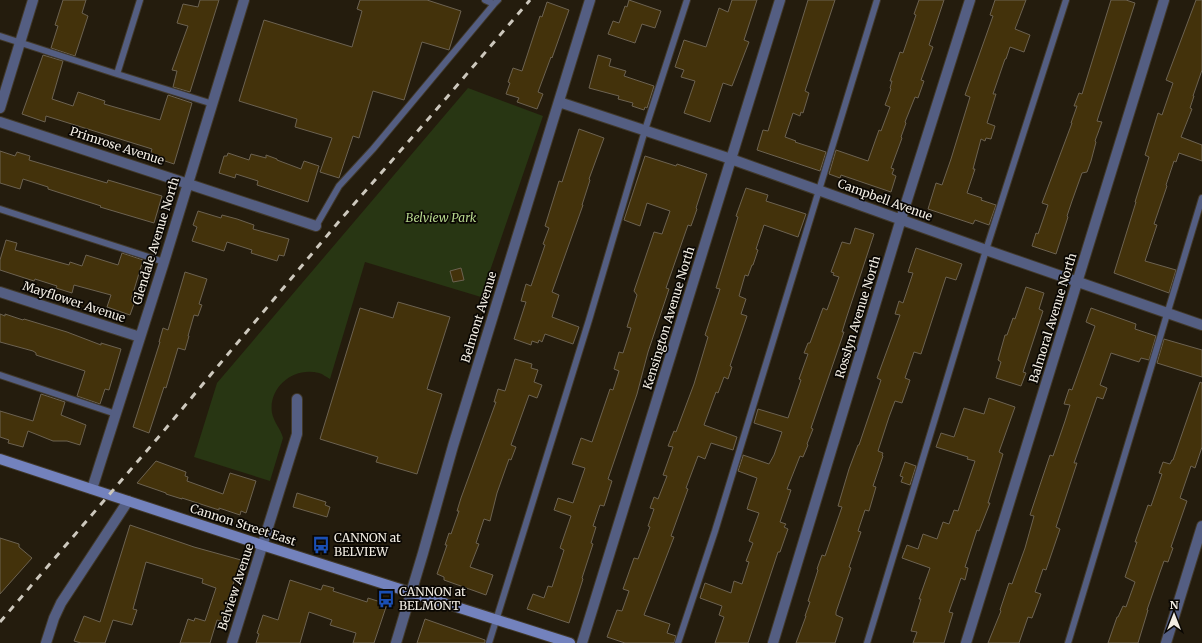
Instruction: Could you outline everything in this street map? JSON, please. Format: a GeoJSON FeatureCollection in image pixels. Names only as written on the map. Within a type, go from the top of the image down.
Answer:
{"type":"FeatureCollection","features":[{"type":"Feature","properties":{"kind":"main road","name":"Cannon Street East"},"geometry":{"type":"LineString","coordinates":[[0,460],[570,643]]}},
{"type":"Feature","properties":{"kind":"street"},"geometry":{"type":"LineString","coordinates":[[0,108],[33,0]]}},
{"type":"Feature","properties":{"kind":"street","name":"Glendale Avenue North"},"geometry":{"type":"LineString","coordinates":[[92,489],[164,262],[244,0]]}},
{"type":"Feature","properties":{"kind":"street","name":"Belmont Avenue"},"geometry":{"type":"LineString","coordinates":[[396,643],[453,446],[590,0]]}},
{"type":"Feature","properties":{"kind":"street","name":"Kensington Avenue North"},"geometry":{"type":"LineString","coordinates":[[582,643],[780,0]]}},
{"type":"Feature","properties":{"kind":"street","name":"Rosslyn Avenue North"},"geometry":{"type":"LineString","coordinates":[[773,643],[901,219],[970,0]]}},
{"type":"Feature","properties":{"kind":"street","name":"Balmoral Avenue North"},"geometry":{"type":"LineString","coordinates":[[966,643],[1164,0]]}},
{"type":"Feature","properties":{"kind":"street","name":"Campbell Avenue"},"geometry":{"type":"LineString","coordinates":[[559,102],[731,159],[1202,325]]}},
{"type":"Feature","properties":{"kind":"street","name":"Primrose Avenue"},"geometry":{"type":"LineString","coordinates":[[0,122],[316,226]]}},
{"type":"Feature","properties":{"kind":"street","name":"Mayflower Avenue"},"geometry":{"type":"LineString","coordinates":[[0,292],[140,336]]}},
{"type":"Feature","properties":{"kind":"street","name":"Belview Avenue"},"geometry":{"type":"LineString","coordinates":[[232,643],[297,434],[297,400]]}},
{"type":"Feature","properties":{"kind":"street"},"geometry":{"type":"LineString","coordinates":[[46,643],[54,618],[61,604],[128,501]]}},
{"type":"Feature","properties":{"kind":"street"},"geometry":{"type":"LineString","coordinates":[[1166,643],[1202,526]]}},
{"type":"Feature","properties":{"kind":"lane"},"geometry":{"type":"LineString","coordinates":[[117,74],[140,0]]}},
{"type":"Feature","properties":{"kind":"lane"},"geometry":{"type":"LineString","coordinates":[[316,226],[339,186],[373,150],[496,2],[486,0]]}},
{"type":"Feature","properties":{"kind":"lane"},"geometry":{"type":"LineString","coordinates":[[489,643],[589,320],[645,130],[687,0]]}},
{"type":"Feature","properties":{"kind":"lane"},"geometry":{"type":"LineString","coordinates":[[678,643],[715,531],[877,0]]}},
{"type":"Feature","properties":{"kind":"lane"},"geometry":{"type":"LineString","coordinates":[[868,643],[986,250],[1066,0]]}},
{"type":"Feature","properties":{"kind":"lane"},"geometry":{"type":"LineString","coordinates":[[0,36],[213,104]]}},
{"type":"Feature","properties":{"kind":"lane"},"geometry":{"type":"LineString","coordinates":[[1068,643],[1202,198]]}},
{"type":"Feature","properties":{"kind":"lane"},"geometry":{"type":"LineString","coordinates":[[0,209],[164,262]]}},
{"type":"Feature","properties":{"kind":"lane"},"geometry":{"type":"LineString","coordinates":[[0,375],[116,414]]}},
{"type":"Feature","properties":{"kind":"green space","name":"Belview Park"},"geometry":{"type":"Polygon","coordinates":[[[468,88],[543,116],[481,297],[365,262],[330,379],[319,373],[301,373],[292,376],[285,381],[274,395],[272,413],[283,438],[270,481],[194,457],[217,383],[468,88]]]}},
{"type":"Feature","properties":{"kind":"building"},"geometry":{"type":"Polygon","coordinates":[[[63,0],[86,0],[82,13],[88,16],[75,56],[51,48],[58,26],[55,25],[63,0]]]}},
{"type":"Feature","properties":{"kind":"building"},"geometry":{"type":"Polygon","coordinates":[[[200,0],[219,0],[190,92],[173,87],[177,71],[172,70],[188,26],[177,23],[183,4],[198,7],[200,0]]]}},
{"type":"Feature","properties":{"kind":"building"},"geometry":{"type":"Polygon","coordinates":[[[360,0],[427,0],[461,11],[449,50],[422,42],[404,100],[373,91],[359,138],[353,136],[339,178],[320,172],[332,138],[295,127],[297,119],[239,101],[264,20],[352,47],[362,11],[357,9],[360,0]]]}},
{"type":"Feature","properties":{"kind":"building"},"geometry":{"type":"Polygon","coordinates":[[[629,0],[661,11],[655,28],[642,24],[635,43],[608,34],[613,21],[619,23],[625,6],[627,7],[629,0]]]}},
{"type":"Feature","properties":{"kind":"building"},"geometry":{"type":"Polygon","coordinates":[[[732,0],[757,0],[744,40],[749,42],[732,86],[723,83],[710,122],[684,113],[695,81],[681,77],[684,70],[675,67],[684,40],[706,47],[719,8],[728,12],[732,0]]]}},
{"type":"Feature","properties":{"kind":"building"},"geometry":{"type":"Polygon","coordinates":[[[808,0],[835,0],[805,91],[809,93],[803,113],[801,112],[800,116],[793,113],[785,137],[796,141],[795,142],[826,152],[820,171],[757,150],[763,130],[768,131],[808,0]]]}},
{"type":"Feature","properties":{"kind":"building"},"geometry":{"type":"Polygon","coordinates":[[[919,0],[944,0],[929,45],[933,47],[921,80],[924,81],[918,98],[915,97],[905,122],[902,138],[891,168],[894,169],[892,174],[896,176],[891,192],[841,175],[840,178],[829,174],[836,150],[868,161],[879,130],[881,131],[890,107],[885,105],[891,89],[892,81],[890,81],[900,52],[903,53],[916,15],[914,14],[919,0]]]}},
{"type":"Feature","properties":{"kind":"building"},"geometry":{"type":"Polygon","coordinates":[[[995,0],[1026,0],[1015,29],[1030,35],[1024,52],[1010,47],[1005,59],[993,94],[996,94],[987,123],[995,126],[991,139],[986,138],[985,141],[981,139],[973,169],[975,169],[967,193],[996,205],[989,225],[975,220],[973,224],[928,209],[936,183],[942,185],[951,159],[970,97],[965,95],[993,16],[990,15],[995,0]]]}},
{"type":"Feature","properties":{"kind":"building"},"geometry":{"type":"Polygon","coordinates":[[[1111,0],[1126,0],[1135,3],[1097,121],[1102,122],[1095,141],[1091,161],[1087,172],[1082,173],[1056,254],[1032,246],[1036,233],[1038,234],[1048,205],[1042,203],[1072,123],[1077,106],[1074,106],[1079,93],[1082,94],[1111,0]]]}},
{"type":"Feature","properties":{"kind":"building"},"geometry":{"type":"Polygon","coordinates":[[[1196,0],[1202,0],[1202,70],[1193,96],[1190,108],[1192,109],[1181,137],[1202,145],[1202,161],[1179,153],[1176,162],[1174,161],[1154,224],[1157,225],[1145,261],[1176,270],[1169,293],[1114,273],[1149,157],[1145,155],[1158,113],[1162,115],[1173,83],[1166,80],[1196,0]]]}},
{"type":"Feature","properties":{"kind":"building"},"geometry":{"type":"Polygon","coordinates":[[[547,2],[569,10],[538,92],[543,94],[537,109],[517,102],[519,98],[506,94],[513,68],[522,71],[540,16],[542,17],[547,2]]]}},
{"type":"Feature","properties":{"kind":"building"},"geometry":{"type":"Polygon","coordinates":[[[43,55],[63,61],[52,99],[73,106],[78,92],[105,101],[104,104],[160,120],[168,95],[192,103],[174,164],[150,156],[152,149],[46,116],[45,122],[22,114],[43,55]]]}},
{"type":"Feature","properties":{"kind":"building"},"geometry":{"type":"Polygon","coordinates":[[[598,55],[611,59],[609,66],[626,71],[624,76],[654,86],[647,108],[645,107],[644,110],[632,106],[633,103],[618,99],[619,96],[589,88],[598,55]]]}},
{"type":"Feature","properties":{"kind":"building"},"geometry":{"type":"Polygon","coordinates":[[[579,129],[604,138],[589,179],[583,205],[552,292],[559,295],[552,317],[579,327],[573,344],[545,334],[542,342],[539,340],[538,343],[532,341],[531,345],[514,339],[526,302],[521,301],[526,284],[531,286],[545,245],[543,244],[549,228],[545,226],[559,181],[562,182],[579,129]]]}},
{"type":"Feature","properties":{"kind":"building"},"geometry":{"type":"Polygon","coordinates":[[[0,151],[15,156],[17,152],[30,156],[29,160],[107,183],[108,180],[162,196],[154,223],[100,207],[101,206],[48,189],[48,187],[23,179],[20,189],[0,183],[0,151]]]}},
{"type":"Feature","properties":{"kind":"building"},"geometry":{"type":"Polygon","coordinates":[[[228,153],[249,160],[251,154],[266,158],[266,155],[301,169],[304,161],[319,166],[308,202],[257,185],[258,181],[236,174],[235,178],[219,173],[224,156],[227,156],[228,153]]]}},
{"type":"Feature","properties":{"kind":"building"},"geometry":{"type":"Polygon","coordinates":[[[645,156],[676,166],[677,164],[707,174],[691,226],[688,225],[666,288],[669,289],[648,352],[637,394],[608,479],[612,481],[604,506],[600,505],[593,526],[596,527],[591,543],[593,544],[569,623],[527,609],[533,594],[544,598],[548,586],[552,587],[564,550],[560,548],[571,516],[554,510],[558,498],[573,503],[585,468],[572,464],[581,438],[592,442],[610,389],[613,390],[619,371],[614,369],[619,352],[623,353],[631,328],[627,327],[637,295],[634,291],[654,232],[662,234],[670,211],[647,203],[640,226],[624,220],[645,156]]]}},
{"type":"Feature","properties":{"kind":"building"},"geometry":{"type":"Polygon","coordinates":[[[746,188],[768,195],[766,201],[806,214],[798,237],[764,225],[756,249],[758,250],[753,265],[748,276],[745,275],[739,296],[746,299],[741,314],[747,316],[730,366],[732,367],[728,379],[724,377],[718,393],[716,392],[704,425],[737,437],[733,450],[711,443],[705,459],[698,456],[671,536],[674,537],[644,615],[670,624],[667,633],[676,636],[674,643],[625,643],[607,637],[617,610],[622,611],[629,591],[623,589],[634,558],[638,559],[650,527],[648,526],[654,509],[650,508],[654,497],[658,499],[667,476],[663,475],[673,447],[668,446],[674,431],[676,432],[694,384],[708,337],[705,335],[720,289],[716,288],[738,217],[736,216],[746,188]]]}},
{"type":"Feature","properties":{"kind":"building"},"geometry":{"type":"Polygon","coordinates":[[[198,211],[221,218],[222,215],[237,219],[254,225],[253,229],[289,239],[284,256],[279,255],[277,261],[251,253],[252,250],[227,242],[224,251],[192,241],[197,227],[193,225],[198,211]]]}},
{"type":"Feature","properties":{"kind":"building"},"geometry":{"type":"Polygon","coordinates":[[[855,228],[874,234],[842,332],[844,332],[811,428],[813,429],[807,444],[808,445],[803,457],[800,456],[787,489],[791,490],[780,522],[786,524],[784,527],[788,529],[780,552],[778,552],[748,643],[715,643],[724,617],[719,615],[722,606],[700,598],[705,583],[731,593],[734,581],[742,584],[749,562],[746,561],[753,543],[749,541],[759,513],[747,509],[757,478],[738,471],[743,455],[769,464],[774,455],[782,432],[754,423],[758,409],[788,418],[808,354],[804,353],[808,343],[810,343],[823,308],[827,310],[839,277],[833,275],[834,273],[831,272],[842,242],[850,244],[855,228]]]}},
{"type":"Feature","properties":{"kind":"building"},"geometry":{"type":"Polygon","coordinates":[[[6,240],[17,243],[15,250],[69,265],[70,262],[82,266],[86,255],[118,265],[122,253],[143,260],[131,300],[135,301],[130,315],[107,307],[111,295],[74,285],[72,293],[56,288],[57,286],[35,279],[34,281],[0,270],[0,260],[6,240]]]}},
{"type":"Feature","properties":{"kind":"building"},"geometry":{"type":"Polygon","coordinates":[[[916,248],[962,264],[956,280],[946,277],[921,354],[914,352],[905,378],[910,380],[902,403],[895,401],[889,417],[878,451],[883,453],[883,456],[873,486],[876,487],[869,511],[865,510],[858,531],[861,532],[836,612],[836,615],[843,618],[835,643],[796,643],[810,602],[808,601],[818,570],[817,569],[822,555],[825,556],[842,507],[838,506],[849,469],[859,445],[881,380],[877,378],[900,315],[895,314],[899,301],[903,303],[913,273],[908,272],[916,248]]]}},
{"type":"Feature","properties":{"kind":"building"},"geometry":{"type":"Polygon","coordinates":[[[461,268],[464,280],[453,282],[450,271],[461,268]]]}},
{"type":"Feature","properties":{"kind":"building"},"geometry":{"type":"Polygon","coordinates":[[[185,272],[207,279],[199,304],[202,305],[198,316],[194,315],[185,350],[178,348],[166,388],[164,387],[149,433],[133,427],[163,328],[168,330],[185,272]]]}},
{"type":"Feature","properties":{"kind":"building"},"geometry":{"type":"Polygon","coordinates":[[[1026,287],[1044,293],[1039,309],[1043,311],[1023,372],[1026,373],[1021,386],[996,378],[1001,362],[998,360],[1005,335],[1007,335],[1013,318],[1015,319],[1026,287]]]}},
{"type":"Feature","properties":{"kind":"building"},"geometry":{"type":"Polygon","coordinates":[[[398,302],[450,317],[427,389],[442,394],[417,474],[376,462],[378,457],[320,439],[360,308],[393,318],[398,302]]]}},
{"type":"Feature","properties":{"kind":"building"},"geometry":{"type":"Polygon","coordinates":[[[1091,308],[1136,324],[1135,329],[1156,336],[1149,360],[1141,358],[1139,362],[1111,353],[1100,385],[1107,388],[1103,399],[1097,397],[1074,463],[1077,463],[1056,527],[1060,529],[1046,570],[1043,569],[1035,592],[1041,594],[1032,618],[1028,617],[1019,643],[988,643],[1001,611],[1000,610],[1009,583],[1012,584],[1025,548],[1034,516],[1030,515],[1050,455],[1053,456],[1070,405],[1064,404],[1069,389],[1072,390],[1095,326],[1086,322],[1091,308]]]}},
{"type":"Feature","properties":{"kind":"building"},"geometry":{"type":"Polygon","coordinates":[[[0,314],[24,319],[67,332],[101,345],[101,343],[121,349],[109,390],[105,389],[100,404],[77,396],[85,371],[36,355],[33,351],[0,342],[0,314]]]}},
{"type":"Feature","properties":{"kind":"building"},"geometry":{"type":"Polygon","coordinates":[[[1164,339],[1202,350],[1202,377],[1157,363],[1164,339]]]}},
{"type":"Feature","properties":{"kind":"building"},"geometry":{"type":"Polygon","coordinates":[[[515,359],[532,364],[531,368],[538,370],[534,382],[542,385],[537,398],[529,395],[511,445],[516,447],[511,460],[509,459],[497,493],[490,521],[484,519],[476,543],[479,544],[470,567],[493,575],[486,595],[444,580],[444,577],[437,574],[447,545],[445,545],[449,533],[451,534],[459,511],[457,511],[461,498],[496,402],[494,402],[498,389],[505,391],[515,359]]]}},
{"type":"Feature","properties":{"kind":"building"},"geometry":{"type":"Polygon","coordinates":[[[1200,382],[1202,383],[1202,447],[1195,468],[1191,466],[1180,498],[1187,501],[1171,547],[1173,548],[1168,562],[1164,561],[1147,610],[1138,643],[1108,643],[1117,617],[1123,606],[1126,607],[1135,582],[1125,577],[1148,505],[1151,506],[1162,474],[1159,473],[1163,462],[1170,464],[1173,460],[1200,382]]]}},
{"type":"Feature","properties":{"kind":"building"},"geometry":{"type":"Polygon","coordinates":[[[41,394],[65,402],[61,415],[86,425],[80,445],[67,441],[53,441],[28,431],[23,447],[8,443],[9,440],[0,437],[0,411],[33,421],[41,394]]]}},
{"type":"Feature","properties":{"kind":"building"},"geometry":{"type":"Polygon","coordinates":[[[989,398],[1015,407],[999,452],[1003,454],[988,503],[990,503],[979,531],[977,530],[965,567],[968,568],[965,580],[961,578],[949,612],[953,613],[944,643],[913,643],[917,632],[911,631],[921,599],[919,599],[930,568],[902,558],[907,545],[918,549],[923,534],[937,539],[943,522],[949,524],[954,510],[958,511],[975,461],[967,459],[968,457],[936,447],[941,433],[954,437],[964,408],[984,414],[989,398]]]}},
{"type":"Feature","properties":{"kind":"building"},"geometry":{"type":"Polygon","coordinates":[[[156,461],[186,472],[185,476],[188,477],[187,481],[223,494],[230,473],[256,481],[246,513],[241,511],[240,515],[219,508],[219,510],[166,494],[137,483],[156,461]]]}},
{"type":"Feature","properties":{"kind":"building"},"geometry":{"type":"Polygon","coordinates":[[[905,462],[916,466],[910,485],[901,482],[903,477],[900,476],[905,462]]]}},
{"type":"Feature","properties":{"kind":"building"},"geometry":{"type":"Polygon","coordinates":[[[297,493],[326,502],[325,505],[330,507],[327,517],[293,507],[297,493]]]}},
{"type":"Feature","properties":{"kind":"building"},"geometry":{"type":"Polygon","coordinates":[[[130,525],[194,547],[241,560],[221,621],[217,620],[210,643],[180,643],[188,619],[194,621],[195,618],[205,621],[216,588],[202,583],[203,579],[146,562],[133,609],[137,610],[132,625],[113,620],[105,643],[81,643],[74,641],[84,616],[100,622],[130,525]]]}},
{"type":"Feature","properties":{"kind":"building"},"geometry":{"type":"Polygon","coordinates":[[[0,538],[19,544],[19,547],[32,558],[0,594],[0,538]]]}},
{"type":"Feature","properties":{"kind":"building"},"geometry":{"type":"Polygon","coordinates":[[[290,580],[321,590],[323,585],[334,588],[333,591],[367,602],[368,598],[387,604],[374,643],[353,643],[356,633],[330,625],[332,620],[309,612],[300,643],[256,643],[259,634],[257,633],[263,615],[278,620],[290,580]]]}},
{"type":"Feature","properties":{"kind":"building"},"geometry":{"type":"Polygon","coordinates":[[[425,619],[485,640],[485,643],[417,643],[425,619]]]}},
{"type":"Feature","properties":{"kind":"railway"},"geometry":{"type":"LineString","coordinates":[[0,622],[162,433],[341,219],[530,0]]}},
{"type":"Feature","properties":{"kind":"place","name":"CANNON at BELVIEW"},"geometry":{"type":"Point","coordinates":[321,545]}},
{"type":"Feature","properties":{"kind":"place","name":"CANNON at BELMONT"},"geometry":{"type":"Point","coordinates":[386,599]}}]}
